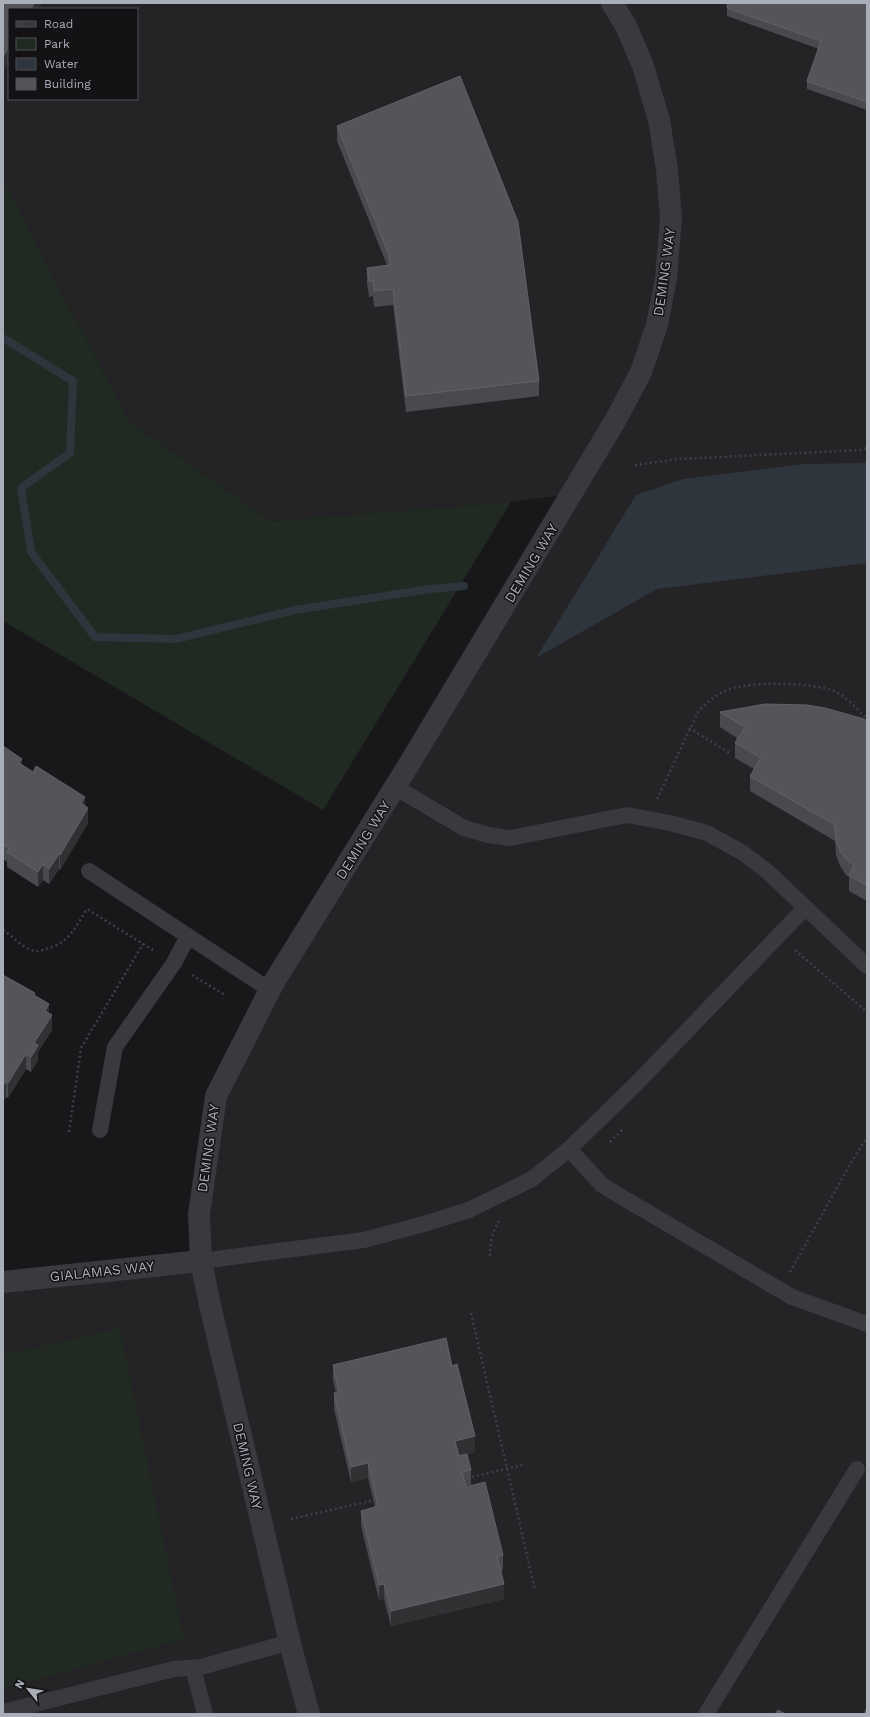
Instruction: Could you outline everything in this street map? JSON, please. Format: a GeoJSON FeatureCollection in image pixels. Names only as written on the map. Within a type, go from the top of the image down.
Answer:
{"type":"FeatureCollection","features":[{"type":"Feature","properties":{"kind":"street","name":"DEMING WAY"},"geometry":{"type":"LineString","coordinates":[[309,1714],[290,1642],[210,1305],[201,1261],[199,1214],[216,1096],[270,990],[395,787],[615,422],[641,372],[657,325],[666,278],[671,218],[668,170],[659,120],[643,66],[626,26],[612,3]]}},
{"type":"Feature","properties":{"kind":"street","name":"GIALAMAS WAY"},"geometry":{"type":"LineString","coordinates":[[3,1282],[201,1261]]}},
{"type":"Feature","properties":{"kind":"lane"},"geometry":{"type":"LineString","coordinates":[[395,787],[464,828],[488,835],[510,838],[627,815],[670,823],[707,833],[743,852],[768,872],[867,966]]}},
{"type":"Feature","properties":{"kind":"lane"},"geometry":{"type":"LineString","coordinates":[[89,871],[270,990]]}},
{"type":"Feature","properties":{"kind":"lane"},"geometry":{"type":"LineString","coordinates":[[201,1261],[364,1240],[469,1210],[532,1179],[569,1149],[634,1086],[805,908]]}},
{"type":"Feature","properties":{"kind":"lane"},"geometry":{"type":"LineString","coordinates":[[100,1130],[115,1047],[174,963],[188,936]]}},
{"type":"Feature","properties":{"kind":"lane"},"geometry":{"type":"LineString","coordinates":[[569,1149],[602,1185],[620,1196],[792,1297],[867,1324]]}},
{"type":"Feature","properties":{"kind":"lane"},"geometry":{"type":"LineString","coordinates":[[706,1714],[857,1469]]}},
{"type":"Feature","properties":{"kind":"lane"},"geometry":{"type":"LineString","coordinates":[[3,1712],[174,1669],[201,1667],[290,1642]]}},
{"type":"Feature","properties":{"kind":"lane"},"geometry":{"type":"LineString","coordinates":[[194,1668],[204,1714]]}},
{"type":"Feature","properties":{"kind":"path"},"geometry":{"type":"LineString","coordinates":[[635,465],[679,459],[861,450],[867,448]]}},
{"type":"Feature","properties":{"kind":"path"},"geometry":{"type":"LineString","coordinates":[[655,803],[689,728],[698,712],[705,703],[716,695],[729,689],[762,684],[802,685],[834,691],[844,697],[867,718]]}},
{"type":"Feature","properties":{"kind":"path"},"geometry":{"type":"LineString","coordinates":[[689,728],[731,754]]}},
{"type":"Feature","properties":{"kind":"path"},"geometry":{"type":"LineString","coordinates":[[3,930],[27,948],[35,951],[55,947],[69,938],[86,908],[225,995]]}},
{"type":"Feature","properties":{"kind":"path"},"geometry":{"type":"LineString","coordinates":[[796,950],[867,1012]]}},
{"type":"Feature","properties":{"kind":"path"},"geometry":{"type":"LineString","coordinates":[[789,1273],[867,1137]]}},
{"type":"Feature","properties":{"kind":"path"},"geometry":{"type":"LineString","coordinates":[[471,1313],[535,1590]]}},
{"type":"Feature","properties":{"kind":"path"},"geometry":{"type":"LineString","coordinates":[[472,1477],[526,1464]]}},
{"type":"Feature","properties":{"kind":"path"},"geometry":{"type":"LineString","coordinates":[[291,1519],[371,1501]]}},
{"type":"Feature","properties":{"kind":"shaded area"},"geometry":{"type":"Polygon","coordinates":[[[3,3],[867,3],[867,1714],[3,1714],[3,1282],[201,1261],[216,1096],[572,494],[511,502],[270,521],[129,421],[3,180],[3,3]]]}},
{"type":"Feature","properties":{"kind":"green space"},"geometry":{"type":"Polygon","coordinates":[[[3,180],[129,421],[270,521],[511,502],[323,810],[3,621],[3,180]]]}},
{"type":"Feature","properties":{"kind":"green space"},"geometry":{"type":"Polygon","coordinates":[[[120,1328],[184,1639],[3,1689],[3,1355],[120,1328]]]}},
{"type":"Feature","properties":{"kind":"water"},"geometry":{"type":"Polygon","coordinates":[[[867,462],[867,563],[657,589],[536,658],[636,495],[683,479],[804,464],[867,462]]]}},
{"type":"Feature","properties":{"kind":"building"},"geometry":{"type":"Polygon","coordinates":[[[3,3],[34,3],[32,8],[8,8],[8,48],[3,57],[3,3]]]}},
{"type":"Feature","properties":{"kind":"building"},"geometry":{"type":"Polygon","coordinates":[[[728,3],[867,3],[867,102],[807,81],[821,41],[727,8],[728,3]]]}},
{"type":"Feature","properties":{"kind":"building"},"geometry":{"type":"Polygon","coordinates":[[[460,76],[518,222],[539,381],[406,396],[393,289],[374,291],[373,281],[369,281],[367,268],[390,265],[389,255],[337,126],[460,76]]]}},
{"type":"Feature","properties":{"kind":"building"},"geometry":{"type":"Polygon","coordinates":[[[765,704],[807,705],[825,708],[867,721],[867,886],[849,875],[854,866],[840,851],[836,840],[835,825],[750,776],[761,758],[735,743],[745,727],[720,712],[765,704]]]}},
{"type":"Feature","properties":{"kind":"building"},"geometry":{"type":"Polygon","coordinates":[[[3,746],[22,759],[19,763],[33,772],[36,766],[85,797],[81,803],[88,808],[60,855],[59,854],[49,869],[43,864],[38,872],[7,852],[9,848],[3,844],[3,746]]]}},
{"type":"Feature","properties":{"kind":"building"},"geometry":{"type":"Polygon","coordinates":[[[3,975],[35,993],[34,995],[49,1004],[45,1011],[52,1015],[34,1043],[38,1045],[31,1057],[26,1054],[8,1083],[6,1081],[3,1086],[3,975]]]}},
{"type":"Feature","properties":{"kind":"building"},"geometry":{"type":"Polygon","coordinates":[[[446,1338],[452,1366],[457,1364],[475,1436],[455,1441],[459,1456],[467,1454],[471,1470],[462,1472],[466,1487],[485,1482],[503,1555],[497,1556],[504,1584],[391,1611],[384,1584],[379,1585],[361,1511],[378,1506],[368,1463],[351,1467],[334,1393],[339,1392],[333,1365],[446,1338]]]}},
{"type":"Feature","properties":{"kind":"building"},"geometry":{"type":"Polygon","coordinates":[[[778,1710],[785,1714],[775,1714],[778,1710]]]}},
{"type":"Feature","properties":{"kind":"waterway"},"geometry":{"type":"LineString","coordinates":[[3,338],[73,381],[70,453],[21,488],[31,552],[95,637],[176,639],[295,610],[430,589],[464,586]]}}]}
